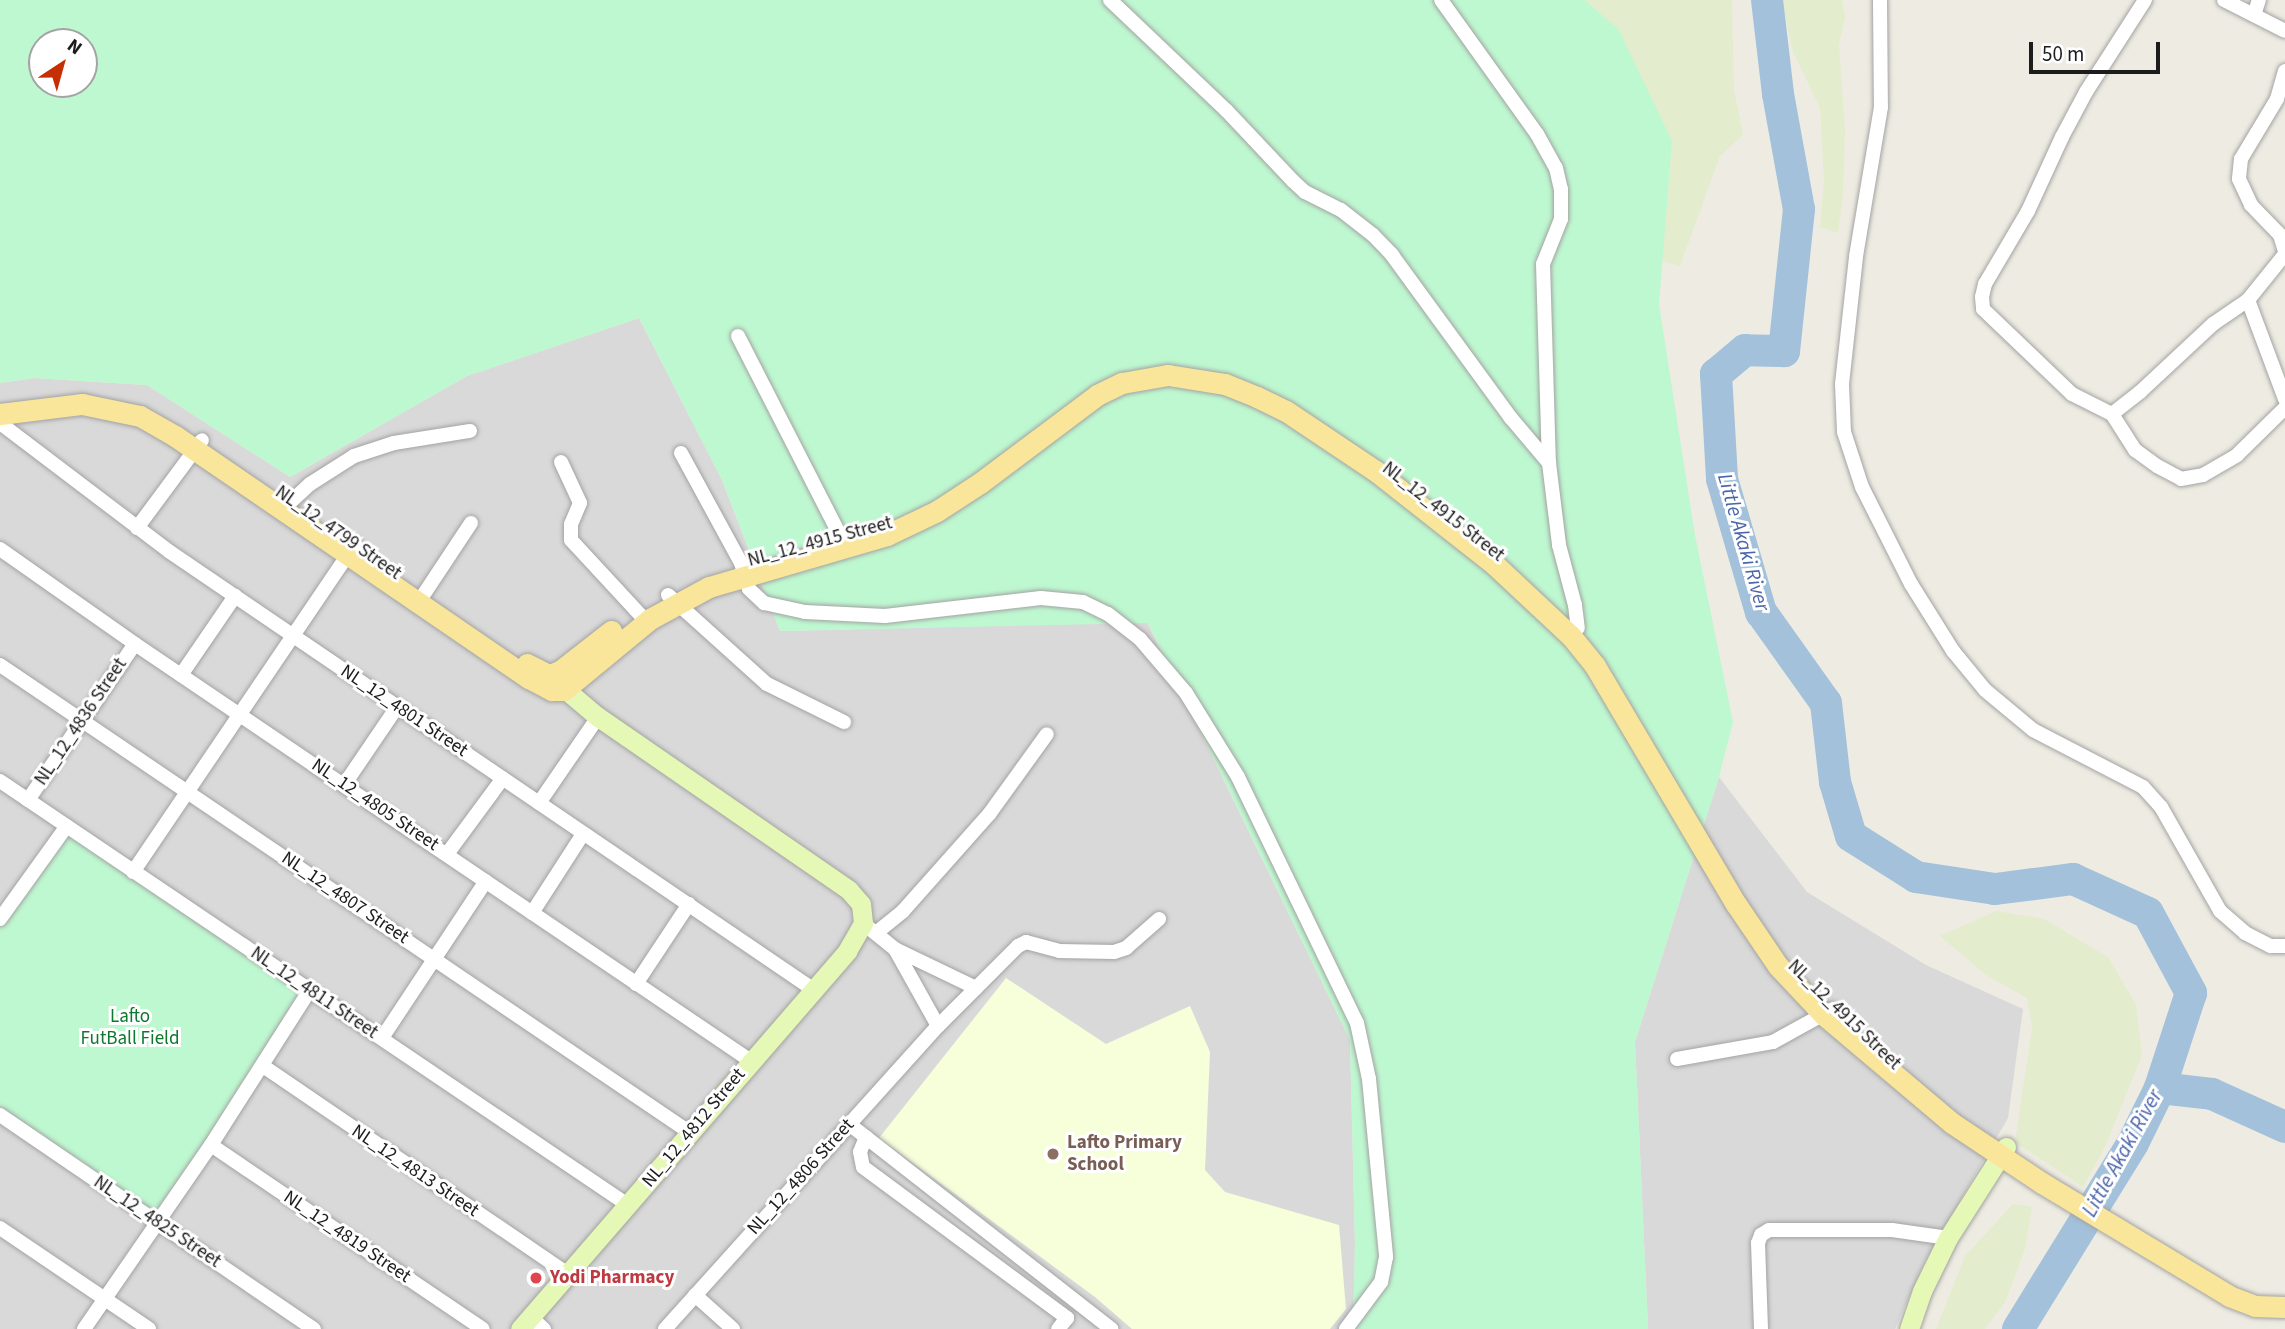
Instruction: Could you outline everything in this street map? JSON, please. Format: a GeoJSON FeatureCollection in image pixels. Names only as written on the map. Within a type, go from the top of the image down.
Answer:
{"type":"FeatureCollection","features":[{"type":"Feature","properties":{"kind":"main road","name":"NL_12_4915 Street"},"geometry":{"type":"LineString","coordinates":[[556,682],[560,671],[671,599],[742,569],[882,528],[933,504],[1106,379],[1142,367],[1192,368],[1228,375],[1289,403],[1340,435],[1464,525],[1578,628],[1603,661],[1744,897],[1786,960],[1828,1012]]}},
{"type":"Feature","properties":{"kind":"main road","name":"NL_12_4915 Street"},"geometry":{"type":"LineString","coordinates":[[742,569],[887,535],[913,524],[956,500],[1097,395],[1122,383],[1168,374],[1225,384],[1257,397],[1286,411],[1387,480],[1495,565],[1571,636],[1595,666],[1771,956],[1789,981],[2003,1152],[2131,1231]]}},
{"type":"Feature","properties":{"kind":"main road"},"geometry":{"type":"LineString","coordinates":[[0,401],[79,391],[103,399]]}},
{"type":"Feature","properties":{"kind":"main road"},"geometry":{"type":"LineString","coordinates":[[0,414],[103,399]]}},
{"type":"Feature","properties":{"kind":"main road","name":"NL_12_4799 Street"},"geometry":{"type":"LineString","coordinates":[[103,399],[198,444],[421,598],[556,682]]}},
{"type":"Feature","properties":{"kind":"main road"},"geometry":{"type":"LineString","coordinates":[[2131,1231],[2233,1285],[2257,1293],[2285,1294]]}},
{"type":"Feature","properties":{"kind":"main road"},"geometry":{"type":"LineString","coordinates":[[2131,1231],[2229,1296],[2255,1306],[2285,1307]]}},
{"type":"Feature","properties":{"kind":"street"},"geometry":{"type":"LineString","coordinates":[[1110,0],[1226,110],[1305,192],[1341,210],[1373,234],[1392,255],[1511,418],[1549,463]]}},
{"type":"Feature","properties":{"kind":"street"},"geometry":{"type":"LineString","coordinates":[[1441,0],[1538,134],[1556,168],[1562,189],[1561,219],[1543,264],[1549,463],[1559,545],[1576,605],[1578,628]]}},
{"type":"Feature","properties":{"kind":"street"},"geometry":{"type":"LineString","coordinates":[[1880,0],[1881,107],[1856,257],[1841,397],[1844,432],[1861,487],[1911,584],[1953,651],[1985,690],[2033,730],[2143,787],[2161,807],[2220,911],[2245,933],[2271,946],[2285,946]]}},
{"type":"Feature","properties":{"kind":"street"},"geometry":{"type":"LineString","coordinates":[[2145,0],[2086,92],[2028,211],[1985,284],[1983,309],[2072,394],[2112,414],[2135,450],[2157,467],[2181,479],[2203,475],[2237,455],[2285,408]]}},
{"type":"Feature","properties":{"kind":"street"},"geometry":{"type":"LineString","coordinates":[[2224,0],[2285,31]]}},
{"type":"Feature","properties":{"kind":"street"},"geometry":{"type":"LineString","coordinates":[[2254,15],[2259,0]]}},
{"type":"Feature","properties":{"kind":"street"},"geometry":{"type":"LineString","coordinates":[[2112,414],[2140,392],[2213,324],[2248,300],[2285,253],[2280,235],[2251,205],[2239,178],[2241,159],[2277,99],[2285,71]]}},
{"type":"Feature","properties":{"kind":"street"},"geometry":{"type":"LineString","coordinates":[[2248,300],[2285,399]]}},
{"type":"Feature","properties":{"kind":"street"},"geometry":{"type":"LineString","coordinates":[[738,335],[842,539]]}},
{"type":"Feature","properties":{"kind":"street","name":"NL_12_4801 Street"},"geometry":{"type":"LineString","coordinates":[[0,423],[137,528],[814,989]]}},
{"type":"Feature","properties":{"kind":"street"},"geometry":{"type":"LineString","coordinates":[[288,505],[310,484],[354,456],[394,443],[470,431]]}},
{"type":"Feature","properties":{"kind":"street"},"geometry":{"type":"LineString","coordinates":[[137,528],[198,444]]}},
{"type":"Feature","properties":{"kind":"street"},"geometry":{"type":"LineString","coordinates":[[681,453],[755,596],[775,607],[863,616],[1041,598],[1083,602],[1108,614],[1154,653],[1186,693],[1238,777],[1357,1023],[1369,1079],[1386,1269],[1381,1282],[1346,1329]]}},
{"type":"Feature","properties":{"kind":"street"},"geometry":{"type":"LineString","coordinates":[[561,462],[580,503],[569,533],[576,547],[642,617]]}},
{"type":"Feature","properties":{"kind":"street"},"geometry":{"type":"LineString","coordinates":[[421,598],[471,523]]}},
{"type":"Feature","properties":{"kind":"street","name":"NL_12_4805 Street"},"geometry":{"type":"LineString","coordinates":[[0,549],[135,644],[751,1061]]}},
{"type":"Feature","properties":{"kind":"street"},"geometry":{"type":"LineString","coordinates":[[133,872],[352,549]]}},
{"type":"Feature","properties":{"kind":"street"},"geometry":{"type":"LineString","coordinates":[[181,675],[235,596]]}},
{"type":"Feature","properties":{"kind":"street"},"geometry":{"type":"LineString","coordinates":[[671,599],[767,684],[844,722]]}},
{"type":"Feature","properties":{"kind":"street","name":"NL_12_4836 Street"},"geometry":{"type":"LineString","coordinates":[[28,800],[135,644]]}},
{"type":"Feature","properties":{"kind":"street","name":"NL_12_4807 Street"},"geometry":{"type":"LineString","coordinates":[[0,665],[689,1132]]}},
{"type":"Feature","properties":{"kind":"street","name":"NL_12_4799 Street"},"geometry":{"type":"LineString","coordinates":[[556,682],[598,717],[849,890],[861,904],[869,928],[895,949],[939,1026]]}},
{"type":"Feature","properties":{"kind":"street"},"geometry":{"type":"LineString","coordinates":[[344,785],[397,707]]}},
{"type":"Feature","properties":{"kind":"street"},"geometry":{"type":"LineString","coordinates":[[539,803],[598,717]]}},
{"type":"Feature","properties":{"kind":"street"},"geometry":{"type":"LineString","coordinates":[[869,928],[903,911],[990,813],[1046,734]]}},
{"type":"Feature","properties":{"kind":"street"},"geometry":{"type":"LineString","coordinates":[[447,854],[503,778]]}},
{"type":"Feature","properties":{"kind":"street","name":"NL_12_4811 Street"},"geometry":{"type":"LineString","coordinates":[[0,781],[628,1205]]}},
{"type":"Feature","properties":{"kind":"street"},"geometry":{"type":"LineString","coordinates":[[0,919],[66,827]]}},
{"type":"Feature","properties":{"kind":"street"},"geometry":{"type":"LineString","coordinates":[[532,913],[583,834]]}},
{"type":"Feature","properties":{"kind":"street"},"geometry":{"type":"LineString","coordinates":[[382,1038],[486,881]]}},
{"type":"Feature","properties":{"kind":"street"},"geometry":{"type":"LineString","coordinates":[[0,892],[13,901]]}},
{"type":"Feature","properties":{"kind":"street"},"geometry":{"type":"LineString","coordinates":[[636,984],[689,904]]}},
{"type":"Feature","properties":{"kind":"street","name":"NL_12_4806 Street"},"geometry":{"type":"LineString","coordinates":[[665,1329],[939,1026],[1026,942],[1059,951],[1114,952],[1126,948],[1159,919]]}},
{"type":"Feature","properties":{"kind":"street","name":"NL_12_4812 Street"},"geometry":{"type":"LineString","coordinates":[[532,1325],[568,1274],[869,928]]}},
{"type":"Feature","properties":{"kind":"street"},"geometry":{"type":"LineString","coordinates":[[895,949],[976,988]]}},
{"type":"Feature","properties":{"kind":"street"},"geometry":{"type":"LineString","coordinates":[[84,1329],[211,1145],[309,990]]}},
{"type":"Feature","properties":{"kind":"street"},"geometry":{"type":"LineString","coordinates":[[1677,1059],[1773,1042],[1828,1012]]}},
{"type":"Feature","properties":{"kind":"street","name":"NL_12_4813 Street"},"geometry":{"type":"LineString","coordinates":[[263,1066],[568,1274]]}},
{"type":"Feature","properties":{"kind":"street","name":"NL_12_4825 Street"},"geometry":{"type":"LineString","coordinates":[[0,1115],[314,1329]]}},
{"type":"Feature","properties":{"kind":"street"},"geometry":{"type":"LineString","coordinates":[[849,1124],[1111,1329]]}},
{"type":"Feature","properties":{"kind":"street"},"geometry":{"type":"LineString","coordinates":[[866,1137],[860,1161],[872,1175],[1063,1324]]}},
{"type":"Feature","properties":{"kind":"street","name":"NL_12_4819 Street"},"geometry":{"type":"LineString","coordinates":[[211,1145],[483,1329]]}},
{"type":"Feature","properties":{"kind":"street"},"geometry":{"type":"LineString","coordinates":[[1909,1329],[1922,1291],[1948,1238],[2003,1152]]}},
{"type":"Feature","properties":{"kind":"street"},"geometry":{"type":"LineString","coordinates":[[0,1228],[149,1329]]}},
{"type":"Feature","properties":{"kind":"street"},"geometry":{"type":"LineString","coordinates":[[1761,1329],[1758,1243],[1761,1235],[1769,1230],[1892,1230],[1948,1238]]}},
{"type":"Feature","properties":{"kind":"street"},"geometry":{"type":"LineString","coordinates":[[695,1295],[733,1329]]}},
{"type":"Feature","properties":{"kind":"shaded area"},"geometry":{"type":"Polygon","coordinates":[[[1584,0],[1732,0],[1734,90],[1743,135],[1720,156],[1680,266],[1662,261],[1672,141],[1584,0]]]}},
{"type":"Feature","properties":{"kind":"shaded area"},"geometry":{"type":"Polygon","coordinates":[[[1782,0],[1842,0],[1845,17],[1839,45],[1845,130],[1843,194],[1838,233],[1820,227],[1824,181],[1820,108],[1793,52],[1782,0]]]}},
{"type":"Feature","properties":{"kind":"shaded area"},"geometry":{"type":"Polygon","coordinates":[[[639,318],[722,480],[780,631],[1147,622],[1350,1040],[1355,1244],[1353,1329],[0,1329],[0,383],[34,378],[147,385],[290,477],[467,376],[639,318]]]}},
{"type":"Feature","properties":{"kind":"shaded area"},"geometry":{"type":"Polygon","coordinates":[[[1719,777],[1807,892],[1926,965],[2023,1009],[2008,1118],[1926,1259],[1895,1329],[1648,1329],[1635,1042],[1719,777]]]}},
{"type":"Feature","properties":{"kind":"shaded area"},"geometry":{"type":"Polygon","coordinates":[[[1996,911],[2044,919],[2109,958],[2136,1005],[2142,1055],[2105,1147],[2083,1187],[2015,1142],[2032,1028],[2027,998],[1986,975],[1940,936],[1996,911]]]}},
{"type":"Feature","properties":{"kind":"shaded area","name":"Lafto Primary School"},"geometry":{"type":"Polygon","coordinates":[[[1006,978],[1106,1044],[1190,1006],[1210,1052],[1205,1170],[1225,1192],[1339,1225],[1346,1309],[1330,1329],[1132,1329],[1095,1297],[879,1138],[1006,978]]]}},
{"type":"Feature","properties":{"kind":"shaded area"},"geometry":{"type":"Polygon","coordinates":[[[2013,1204],[2032,1207],[2025,1249],[2005,1302],[1985,1329],[1936,1329],[1965,1256],[2013,1204]]]}},
{"type":"Feature","properties":{"kind":"green space"},"geometry":{"type":"Polygon","coordinates":[[[0,0],[1585,0],[1619,30],[1672,141],[1659,304],[1695,535],[1733,722],[1719,777],[1635,1042],[1648,1329],[1353,1329],[1355,1244],[1350,1040],[1148,623],[780,631],[722,480],[639,318],[467,376],[290,477],[147,385],[34,378],[0,383],[0,0]]]}},
{"type":"Feature","properties":{"kind":"green space","name":"Lafto FutBall Field"},"geometry":{"type":"Polygon","coordinates":[[[68,828],[307,990],[158,1223],[0,1119],[0,927],[68,828]]]}},
{"type":"Feature","properties":{"kind":"waterway","name":"Little Akaki River"},"geometry":{"type":"LineString","coordinates":[[1767,0],[1778,94],[1799,209],[1784,351],[1745,350],[1716,374],[1722,479],[1761,612],[1826,703],[1835,782],[1851,836],[1916,877],[1995,889],[2073,879],[2148,913],[2191,993],[2160,1088],[2133,1143],[2018,1329]]}},
{"type":"Feature","properties":{"kind":"waterway"},"geometry":{"type":"LineString","coordinates":[[2160,1088],[2212,1094],[2285,1127]]}},
{"type":"Feature","properties":{"kind":"place","name":"Lafto Primary School"},"geometry":{"type":"Point","coordinates":[1053,1154]}},
{"type":"Feature","properties":{"kind":"place","name":"Yodi Pharmacy"},"geometry":{"type":"Point","coordinates":[536,1278]}}]}
